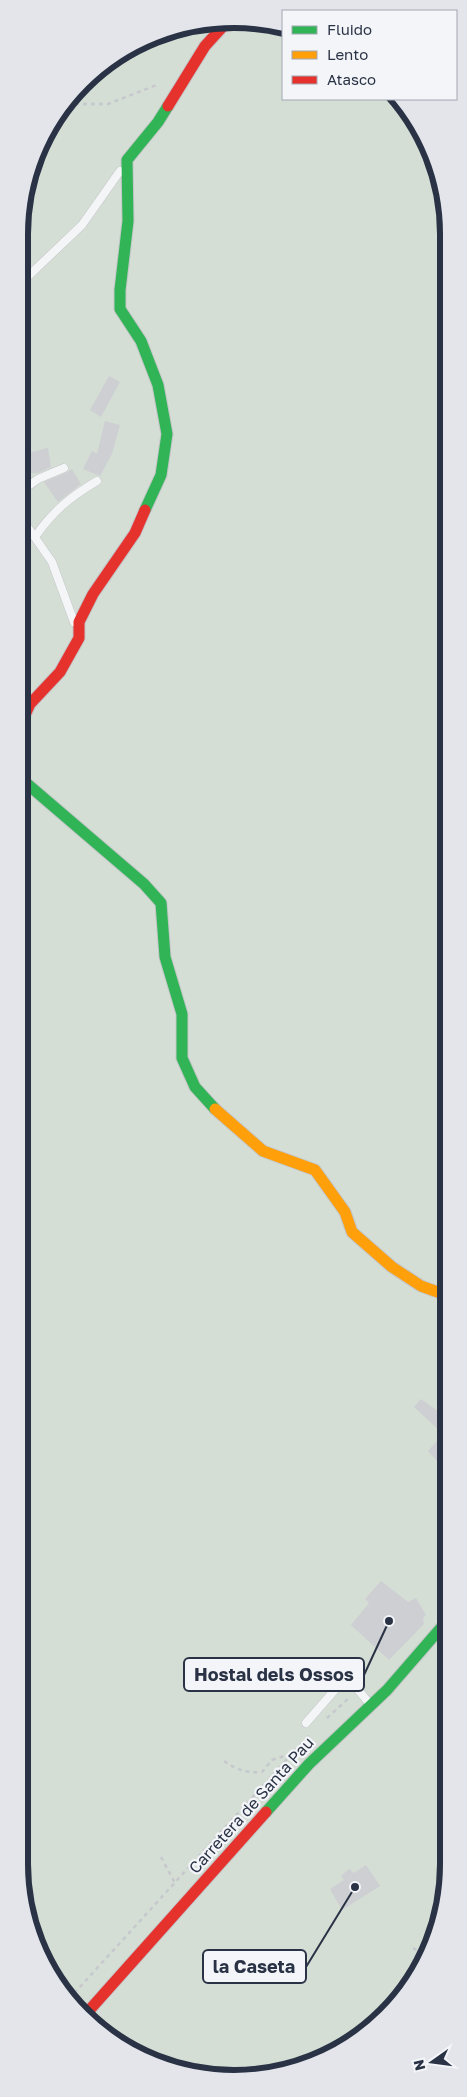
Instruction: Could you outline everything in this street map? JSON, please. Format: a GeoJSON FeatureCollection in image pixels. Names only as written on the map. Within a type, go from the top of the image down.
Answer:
{"type":"FeatureCollection","features":[{"type":"Feature","properties":{"kind":"street"},"geometry":{"type":"LineString","coordinates":[[28,708],[60,672],[79,638],[79,622],[94,594],[135,534],[161,475],[167,434],[158,385],[141,341],[120,309],[120,290],[128,221],[124,175],[128,160],[158,122],[205,46],[221,28]]}},
{"type":"Feature","properties":{"kind":"street"},"geometry":{"type":"LineString","coordinates":[[28,785],[144,884],[161,904],[165,957],[182,1014],[182,1058],[195,1087],[221,1115],[263,1151],[315,1170],[345,1212],[352,1232],[392,1267],[421,1286],[440,1293]]}},
{"type":"Feature","properties":{"kind":"street","name":"Carretera de Santa Pau"},"geometry":{"type":"LineString","coordinates":[[89,2010],[309,1764],[386,1690],[440,1629]]}},
{"type":"Feature","properties":{"kind":"lane"},"geometry":{"type":"LineString","coordinates":[[28,276],[82,225],[124,175]]}},
{"type":"Feature","properties":{"kind":"lane"},"geometry":{"type":"LineString","coordinates":[[28,486],[38,479],[64,468]]}},
{"type":"Feature","properties":{"kind":"lane"},"geometry":{"type":"LineString","coordinates":[[36,537],[49,517],[71,496],[97,481]]}},
{"type":"Feature","properties":{"kind":"lane"},"geometry":{"type":"LineString","coordinates":[[28,526],[52,562],[79,638]]}},
{"type":"Feature","properties":{"kind":"lane"},"geometry":{"type":"LineString","coordinates":[[306,1723],[347,1676],[370,1705]]}},
{"type":"Feature","properties":{"kind":"path"},"geometry":{"type":"LineString","coordinates":[[74,104],[108,104],[164,82],[183,82]]}},
{"type":"Feature","properties":{"kind":"path"},"geometry":{"type":"LineString","coordinates":[[321,1723],[348,1698]]}},
{"type":"Feature","properties":{"kind":"path"},"geometry":{"type":"LineString","coordinates":[[74,1994],[315,1729]]}},
{"type":"Feature","properties":{"kind":"path"},"geometry":{"type":"LineString","coordinates":[[224,1761],[234,1768],[247,1773],[262,1772],[272,1760],[291,1754]]}},
{"type":"Feature","properties":{"kind":"path"},"geometry":{"type":"LineString","coordinates":[[161,1857],[175,1883],[188,1900]]}},
{"type":"Feature","properties":{"kind":"path"},"geometry":{"type":"LineString","coordinates":[[414,1948],[420,1952]]}},
{"type":"Feature","properties":{"kind":"shaded area"},"geometry":{"type":"Polygon","coordinates":[[[207,29],[260,29],[282,33],[282,100],[390,100],[405,119],[424,155],[436,193],[438,207],[440,234],[440,1864],[438,1890],[429,1930],[412,1966],[397,1989],[359,2027],[325,2048],[300,2059],[274,2066],[234,2070],[193,2066],[167,2059],[130,2042],[108,2027],[70,1989],[55,1966],[38,1930],[29,1890],[29,207],[38,167],[55,130],[70,108],[108,70],[142,49],[167,38],[207,29]]]}},
{"type":"Feature","properties":{"kind":"building"},"geometry":{"type":"Polygon","coordinates":[[[109,376],[120,382],[101,417],[90,410],[109,376]]]}},
{"type":"Feature","properties":{"kind":"building"},"geometry":{"type":"Polygon","coordinates":[[[105,421],[120,425],[112,454],[100,476],[83,469],[92,451],[97,454],[105,421]]]}},
{"type":"Feature","properties":{"kind":"building"},"geometry":{"type":"Polygon","coordinates":[[[48,448],[51,467],[38,473],[31,473],[28,453],[48,448]]]}},
{"type":"Feature","properties":{"kind":"building"},"geometry":{"type":"Polygon","coordinates":[[[72,469],[81,484],[58,502],[44,482],[72,469]]]}},
{"type":"Feature","properties":{"kind":"building"},"geometry":{"type":"Polygon","coordinates":[[[421,1399],[440,1413],[440,1431],[414,1407],[421,1399]]]}},
{"type":"Feature","properties":{"kind":"building"},"geometry":{"type":"Polygon","coordinates":[[[440,1437],[440,1460],[438,1462],[428,1451],[440,1437]]]}},
{"type":"Feature","properties":{"kind":"building"},"geometry":{"type":"Polygon","coordinates":[[[381,1581],[408,1602],[416,1598],[426,1615],[423,1618],[424,1624],[389,1660],[351,1625],[369,1603],[365,1599],[381,1581]]]}},
{"type":"Feature","properties":{"kind":"building"},"geometry":{"type":"Polygon","coordinates":[[[366,1865],[380,1886],[342,1910],[330,1889],[344,1880],[341,1876],[349,1869],[354,1873],[366,1865]]]}},
{"type":"Feature","properties":{"kind":"traffic: fast"},"geometry":{"type":"LineString","coordinates":[[145,510],[161,475],[167,434],[158,385],[141,341],[120,309],[120,290],[128,221],[127,160],[158,122],[168,106]]}},
{"type":"Feature","properties":{"kind":"traffic: fast"},"geometry":{"type":"LineString","coordinates":[[28,785],[144,884],[161,903],[165,957],[182,1014],[182,1058],[195,1087],[215,1109]]}},
{"type":"Feature","properties":{"kind":"traffic: fast"},"geometry":{"type":"LineString","coordinates":[[266,1812],[309,1764],[387,1690],[440,1629]]}},
{"type":"Feature","properties":{"kind":"traffic: slow"},"geometry":{"type":"LineString","coordinates":[[215,1109],[263,1151],[315,1170],[345,1212],[352,1232],[392,1267],[421,1286],[440,1293]]}},
{"type":"Feature","properties":{"kind":"traffic: jam"},"geometry":{"type":"LineString","coordinates":[[168,106],[205,46],[221,28]]}},
{"type":"Feature","properties":{"kind":"traffic: jam"},"geometry":{"type":"LineString","coordinates":[[28,708],[60,672],[79,638],[79,622],[93,594],[135,533],[145,510]]}},
{"type":"Feature","properties":{"kind":"traffic: jam"},"geometry":{"type":"LineString","coordinates":[[89,2010],[266,1812]]}},
{"type":"Feature","properties":{"kind":"place","name":"Hostal dels Ossos"},"geometry":{"type":"Point","coordinates":[389,1621]}},
{"type":"Feature","properties":{"kind":"place","name":"la Caseta"},"geometry":{"type":"Point","coordinates":[355,1887]}}]}
